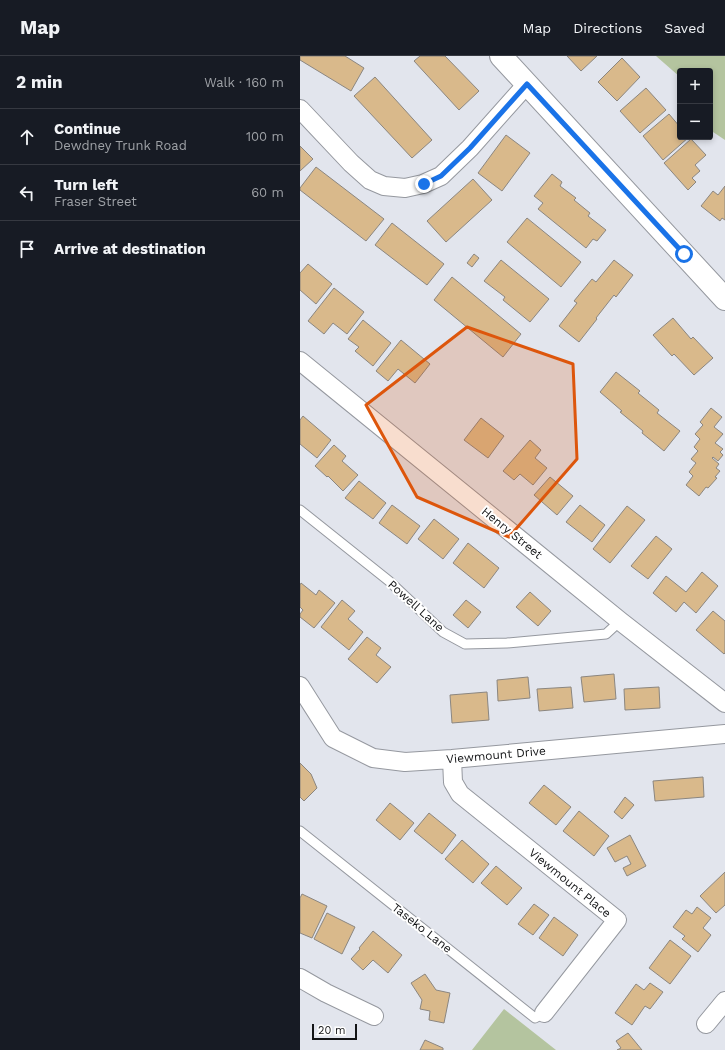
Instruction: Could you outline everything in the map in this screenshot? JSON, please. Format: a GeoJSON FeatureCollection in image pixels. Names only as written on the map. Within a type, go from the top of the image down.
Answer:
{"type":"FeatureCollection","features":[{"type":"Feature","properties":{"kind":"main road"},"geometry":{"type":"LineString","coordinates":[[501,56],[725,300]]}},
{"type":"Feature","properties":{"kind":"street"},"geometry":{"type":"LineString","coordinates":[[300,109],[351,163],[370,180],[384,186],[405,188],[424,184],[441,176],[470,148],[527,84]]}},
{"type":"Feature","properties":{"kind":"street","name":"Henry Street"},"geometry":{"type":"LineString","coordinates":[[300,361],[620,621],[725,703]]}},
{"type":"Feature","properties":{"kind":"street","name":"Viewmount Drive"},"geometry":{"type":"LineString","coordinates":[[300,686],[333,738],[373,758],[405,762],[452,760],[725,734]]}},
{"type":"Feature","properties":{"kind":"street","name":"Viewmount Place"},"geometry":{"type":"LineString","coordinates":[[452,760],[453,782],[460,794],[617,920],[544,1013]]}},
{"type":"Feature","properties":{"kind":"street"},"geometry":{"type":"LineString","coordinates":[[300,978],[326,993],[374,1016]]}},
{"type":"Feature","properties":{"kind":"street"},"geometry":{"type":"LineString","coordinates":[[706,1024],[725,1002]]}},
{"type":"Feature","properties":{"kind":"lane","name":"Powell Lane"},"geometry":{"type":"LineString","coordinates":[[300,510],[389,581],[443,632],[465,644],[507,643],[606,634],[620,621]]}},
{"type":"Feature","properties":{"kind":"lane","name":"Taseko Lane"},"geometry":{"type":"LineString","coordinates":[[300,832],[535,1018],[544,1013]]}},
{"type":"Feature","properties":{"kind":"highlighted area"},"geometry":{"type":"Polygon","coordinates":[[[467,327],[573,364],[577,459],[509,537],[417,497],[366,405],[467,327]]]}},
{"type":"Feature","properties":{"kind":"green space"},"geometry":{"type":"Polygon","coordinates":[[[656,56],[725,56],[725,140],[713,132],[713,68],[677,68],[677,74],[656,56]]]}},
{"type":"Feature","properties":{"kind":"green space"},"geometry":{"type":"Polygon","coordinates":[[[504,1009],[556,1050],[472,1050],[504,1009]]]}},
{"type":"Feature","properties":{"kind":"building"},"geometry":{"type":"Polygon","coordinates":[[[300,56],[345,56],[364,68],[351,91],[300,60],[300,56]]]}},
{"type":"Feature","properties":{"kind":"building"},"geometry":{"type":"Polygon","coordinates":[[[420,56],[445,56],[479,91],[459,110],[414,61],[420,56]]]}},
{"type":"Feature","properties":{"kind":"building"},"geometry":{"type":"Polygon","coordinates":[[[567,56],[597,56],[581,71],[567,56]]]}},
{"type":"Feature","properties":{"kind":"building"},"geometry":{"type":"Polygon","coordinates":[[[622,58],[640,77],[617,101],[598,82],[622,58]]]}},
{"type":"Feature","properties":{"kind":"building"},"geometry":{"type":"Polygon","coordinates":[[[375,77],[432,140],[412,158],[354,96],[375,77]]]}},
{"type":"Feature","properties":{"kind":"building"},"geometry":{"type":"Polygon","coordinates":[[[646,88],[666,110],[640,133],[620,111],[646,88]]]}},
{"type":"Feature","properties":{"kind":"building"},"geometry":{"type":"Polygon","coordinates":[[[669,114],[677,123],[677,140],[686,140],[663,160],[643,136],[669,114]]]}},
{"type":"Feature","properties":{"kind":"building"},"geometry":{"type":"Polygon","coordinates":[[[506,135],[530,153],[502,191],[478,173],[506,135]]]}},
{"type":"Feature","properties":{"kind":"building"},"geometry":{"type":"Polygon","coordinates":[[[690,140],[692,140],[706,155],[695,165],[700,171],[692,178],[696,182],[688,190],[664,163],[690,140]]]}},
{"type":"Feature","properties":{"kind":"building"},"geometry":{"type":"Polygon","coordinates":[[[300,146],[313,159],[300,171],[300,146]]]}},
{"type":"Feature","properties":{"kind":"building"},"geometry":{"type":"Polygon","coordinates":[[[316,167],[384,219],[366,241],[300,190],[316,167]]]}},
{"type":"Feature","properties":{"kind":"building"},"geometry":{"type":"Polygon","coordinates":[[[552,174],[562,182],[560,186],[576,198],[574,200],[590,213],[588,216],[606,230],[597,241],[593,239],[586,248],[538,209],[543,203],[534,196],[552,174]]]}},
{"type":"Feature","properties":{"kind":"building"},"geometry":{"type":"Polygon","coordinates":[[[473,179],[492,200],[446,242],[427,221],[473,179]]]}},
{"type":"Feature","properties":{"kind":"building"},"geometry":{"type":"Polygon","coordinates":[[[725,186],[725,220],[722,218],[720,221],[701,206],[713,191],[718,195],[725,186]]]}},
{"type":"Feature","properties":{"kind":"building"},"geometry":{"type":"Polygon","coordinates":[[[527,218],[581,262],[561,287],[507,242],[527,218]]]}},
{"type":"Feature","properties":{"kind":"building"},"geometry":{"type":"Polygon","coordinates":[[[392,223],[444,264],[427,285],[375,245],[392,223]]]}},
{"type":"Feature","properties":{"kind":"building"},"geometry":{"type":"Polygon","coordinates":[[[474,254],[479,258],[472,267],[467,263],[474,254]]]}},
{"type":"Feature","properties":{"kind":"building"},"geometry":{"type":"Polygon","coordinates":[[[501,260],[549,299],[530,322],[503,300],[505,297],[484,281],[501,260]]]}},
{"type":"Feature","properties":{"kind":"building"},"geometry":{"type":"Polygon","coordinates":[[[614,260],[633,275],[616,297],[614,295],[579,342],[559,326],[577,303],[574,301],[592,279],[596,282],[614,260]]]}},
{"type":"Feature","properties":{"kind":"building"},"geometry":{"type":"Polygon","coordinates":[[[308,264],[332,284],[316,304],[300,290],[300,273],[308,264]]]}},
{"type":"Feature","properties":{"kind":"building"},"geometry":{"type":"Polygon","coordinates":[[[452,277],[521,334],[503,357],[434,300],[452,277]]]}},
{"type":"Feature","properties":{"kind":"building"},"geometry":{"type":"Polygon","coordinates":[[[334,288],[364,312],[347,334],[333,323],[324,334],[308,321],[334,288]]]}},
{"type":"Feature","properties":{"kind":"building"},"geometry":{"type":"Polygon","coordinates":[[[673,318],[691,339],[693,337],[713,358],[694,375],[674,354],[672,356],[653,335],[673,318]]]}},
{"type":"Feature","properties":{"kind":"building"},"geometry":{"type":"Polygon","coordinates":[[[363,320],[391,343],[373,366],[355,351],[359,347],[348,339],[363,320]]]}},
{"type":"Feature","properties":{"kind":"building"},"geometry":{"type":"Polygon","coordinates":[[[401,340],[430,364],[415,383],[398,369],[388,381],[376,371],[401,340]]]}},
{"type":"Feature","properties":{"kind":"building"},"geometry":{"type":"Polygon","coordinates":[[[616,372],[640,391],[638,393],[659,410],[657,413],[680,431],[664,451],[642,433],[643,431],[620,412],[622,411],[600,392],[616,372]]]}},
{"type":"Feature","properties":{"kind":"building"},"geometry":{"type":"Polygon","coordinates":[[[711,408],[722,417],[714,427],[723,434],[715,443],[723,449],[720,452],[723,455],[718,461],[713,457],[712,458],[719,464],[716,468],[720,471],[715,477],[717,478],[708,488],[706,487],[699,496],[686,485],[693,476],[689,472],[696,463],[691,459],[698,451],[694,447],[700,439],[695,434],[703,425],[700,422],[711,408]]]}},
{"type":"Feature","properties":{"kind":"building"},"geometry":{"type":"Polygon","coordinates":[[[303,416],[331,440],[317,458],[300,444],[300,420],[303,416]]]}},
{"type":"Feature","properties":{"kind":"building"},"geometry":{"type":"Polygon","coordinates":[[[481,418],[504,436],[488,458],[464,440],[481,418]]]}},
{"type":"Feature","properties":{"kind":"building"},"geometry":{"type":"Polygon","coordinates":[[[530,440],[541,450],[535,458],[547,468],[533,485],[520,474],[514,480],[503,471],[530,440]]]}},
{"type":"Feature","properties":{"kind":"building"},"geometry":{"type":"Polygon","coordinates":[[[334,445],[346,456],[342,461],[358,475],[343,491],[315,466],[334,445]]]}},
{"type":"Feature","properties":{"kind":"building"},"geometry":{"type":"Polygon","coordinates":[[[550,477],[573,496],[557,515],[534,495],[550,477]]]}},
{"type":"Feature","properties":{"kind":"building"},"geometry":{"type":"Polygon","coordinates":[[[359,481],[386,503],[373,519],[345,498],[359,481]]]}},
{"type":"Feature","properties":{"kind":"building"},"geometry":{"type":"Polygon","coordinates":[[[392,505],[420,526],[407,544],[379,523],[392,505]]]}},
{"type":"Feature","properties":{"kind":"building"},"geometry":{"type":"Polygon","coordinates":[[[580,505],[605,525],[592,542],[566,522],[580,505]]]}},
{"type":"Feature","properties":{"kind":"building"},"geometry":{"type":"Polygon","coordinates":[[[627,506],[645,520],[610,563],[593,549],[627,506]]]}},
{"type":"Feature","properties":{"kind":"building"},"geometry":{"type":"Polygon","coordinates":[[[434,519],[459,539],[443,559],[418,539],[434,519]]]}},
{"type":"Feature","properties":{"kind":"building"},"geometry":{"type":"Polygon","coordinates":[[[656,536],[672,549],[648,579],[631,566],[656,536]]]}},
{"type":"Feature","properties":{"kind":"building"},"geometry":{"type":"Polygon","coordinates":[[[468,543],[499,568],[484,588],[453,563],[468,543]]]}},
{"type":"Feature","properties":{"kind":"building"},"geometry":{"type":"Polygon","coordinates":[[[702,572],[718,586],[696,613],[684,602],[676,612],[653,593],[666,576],[686,592],[702,572]]]}},
{"type":"Feature","properties":{"kind":"building"},"geometry":{"type":"Polygon","coordinates":[[[301,583],[316,595],[319,590],[335,603],[314,628],[300,617],[303,610],[300,607],[301,583]]]}},
{"type":"Feature","properties":{"kind":"building"},"geometry":{"type":"Polygon","coordinates":[[[530,592],[551,611],[538,626],[516,607],[530,592]]]}},
{"type":"Feature","properties":{"kind":"building"},"geometry":{"type":"Polygon","coordinates":[[[342,600],[355,611],[348,619],[363,632],[349,650],[321,627],[342,600]]]}},
{"type":"Feature","properties":{"kind":"building"},"geometry":{"type":"Polygon","coordinates":[[[466,600],[481,612],[468,628],[453,615],[466,600]]]}},
{"type":"Feature","properties":{"kind":"building"},"geometry":{"type":"Polygon","coordinates":[[[713,611],[725,621],[724,654],[696,630],[713,611]]]}},
{"type":"Feature","properties":{"kind":"building"},"geometry":{"type":"Polygon","coordinates":[[[367,637],[381,648],[376,655],[391,667],[377,683],[348,659],[367,637]]]}},
{"type":"Feature","properties":{"kind":"building"},"geometry":{"type":"Polygon","coordinates":[[[614,674],[616,699],[584,702],[581,677],[614,674]]]}},
{"type":"Feature","properties":{"kind":"building"},"geometry":{"type":"Polygon","coordinates":[[[528,677],[530,698],[498,701],[497,680],[528,677]]]}},
{"type":"Feature","properties":{"kind":"building"},"geometry":{"type":"Polygon","coordinates":[[[571,687],[573,708],[539,711],[537,689],[571,687]]]}},
{"type":"Feature","properties":{"kind":"building"},"geometry":{"type":"Polygon","coordinates":[[[659,687],[660,708],[625,710],[624,689],[659,687]]]}},
{"type":"Feature","properties":{"kind":"building"},"geometry":{"type":"Polygon","coordinates":[[[487,692],[489,720],[452,723],[450,695],[487,692]]]}},
{"type":"Feature","properties":{"kind":"building"},"geometry":{"type":"Polygon","coordinates":[[[300,763],[311,774],[317,788],[304,801],[300,797],[300,763]]]}},
{"type":"Feature","properties":{"kind":"building"},"geometry":{"type":"Polygon","coordinates":[[[703,777],[704,797],[655,801],[653,781],[703,777]]]}},
{"type":"Feature","properties":{"kind":"building"},"geometry":{"type":"Polygon","coordinates":[[[544,785],[571,807],[556,825],[529,803],[544,785]]]}},
{"type":"Feature","properties":{"kind":"building"},"geometry":{"type":"Polygon","coordinates":[[[625,797],[634,805],[622,819],[614,812],[625,797]]]}},
{"type":"Feature","properties":{"kind":"building"},"geometry":{"type":"Polygon","coordinates":[[[390,803],[414,823],[400,840],[376,820],[390,803]]]}},
{"type":"Feature","properties":{"kind":"building"},"geometry":{"type":"Polygon","coordinates":[[[579,811],[609,836],[594,856],[563,831],[579,811]]]}},
{"type":"Feature","properties":{"kind":"building"},"geometry":{"type":"Polygon","coordinates":[[[429,813],[456,835],[442,854],[414,831],[429,813]]]}},
{"type":"Feature","properties":{"kind":"building"},"geometry":{"type":"Polygon","coordinates":[[[630,835],[646,866],[627,876],[623,868],[631,864],[627,856],[615,862],[607,848],[630,835]]]}},
{"type":"Feature","properties":{"kind":"building"},"geometry":{"type":"Polygon","coordinates":[[[462,840],[489,864],[473,883],[445,859],[462,840]]]}},
{"type":"Feature","properties":{"kind":"building"},"geometry":{"type":"Polygon","coordinates":[[[496,866],[522,888],[507,905],[481,883],[496,866]]]}},
{"type":"Feature","properties":{"kind":"building"},"geometry":{"type":"Polygon","coordinates":[[[725,872],[725,905],[716,913],[700,896],[725,872]]]}},
{"type":"Feature","properties":{"kind":"building"},"geometry":{"type":"Polygon","coordinates":[[[302,894],[327,906],[312,938],[300,933],[300,898],[302,894]]]}},
{"type":"Feature","properties":{"kind":"building"},"geometry":{"type":"Polygon","coordinates":[[[534,904],[549,915],[533,935],[518,924],[534,904]]]}},
{"type":"Feature","properties":{"kind":"building"},"geometry":{"type":"Polygon","coordinates":[[[697,907],[711,918],[703,928],[711,935],[698,952],[682,939],[685,936],[673,927],[686,910],[692,914],[697,907]]]}},
{"type":"Feature","properties":{"kind":"building"},"geometry":{"type":"Polygon","coordinates":[[[327,913],[355,927],[342,954],[314,939],[327,913]]]}},
{"type":"Feature","properties":{"kind":"building"},"geometry":{"type":"Polygon","coordinates":[[[554,917],[578,935],[563,956],[539,938],[554,917]]]}},
{"type":"Feature","properties":{"kind":"building"},"geometry":{"type":"Polygon","coordinates":[[[373,931],[402,955],[388,973],[373,960],[363,970],[351,959],[373,931]]]}},
{"type":"Feature","properties":{"kind":"building"},"geometry":{"type":"Polygon","coordinates":[[[670,940],[691,956],[670,984],[649,968],[670,940]]]}},
{"type":"Feature","properties":{"kind":"building"},"geometry":{"type":"Polygon","coordinates":[[[425,974],[436,990],[450,993],[444,1023],[429,1020],[430,1011],[420,1009],[422,1000],[411,983],[425,974]]]}},
{"type":"Feature","properties":{"kind":"building"},"geometry":{"type":"Polygon","coordinates":[[[650,983],[663,992],[650,1009],[645,1006],[632,1025],[615,1013],[636,984],[644,990],[650,983]]]}},
{"type":"Feature","properties":{"kind":"building"},"geometry":{"type":"Polygon","coordinates":[[[628,1033],[642,1050],[617,1050],[621,1048],[616,1041],[628,1033]]]}},
{"type":"Feature","properties":{"kind":"building"},"geometry":{"type":"Polygon","coordinates":[[[425,1040],[443,1048],[443,1050],[420,1050],[425,1040]]]}},
{"type":"Feature","properties":{"kind":"route"},"geometry":{"type":"LineString","coordinates":[[424,184],[441,176],[470,148],[527,84],[684,254]]}}]}
